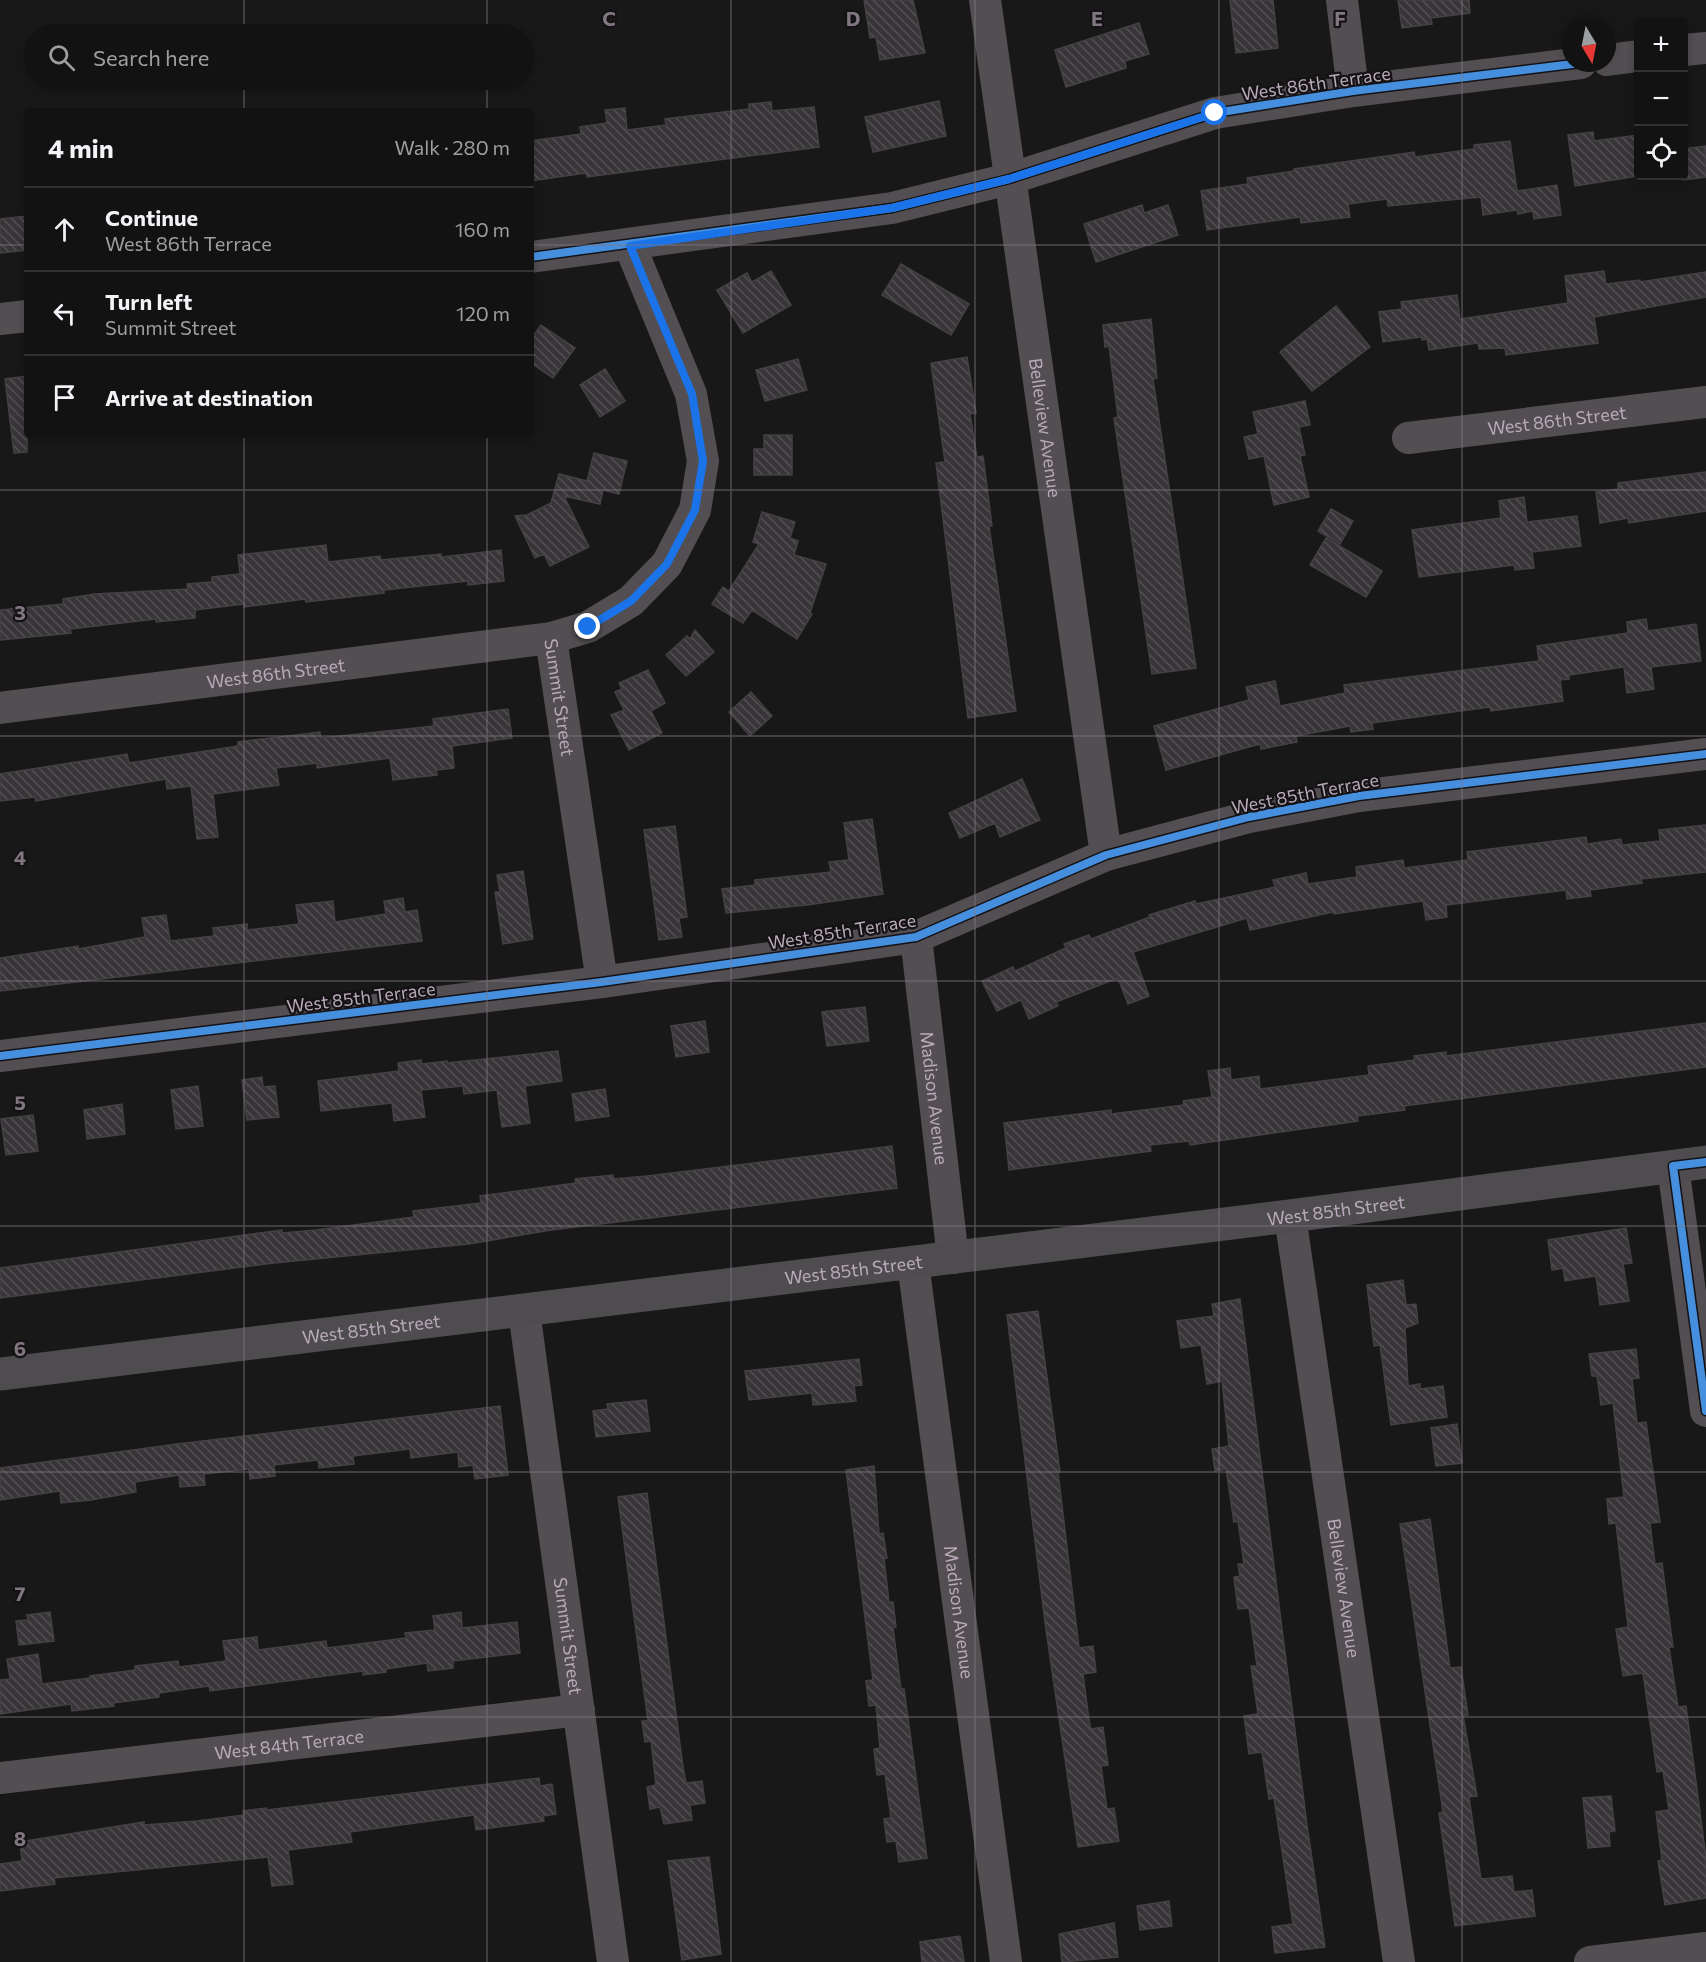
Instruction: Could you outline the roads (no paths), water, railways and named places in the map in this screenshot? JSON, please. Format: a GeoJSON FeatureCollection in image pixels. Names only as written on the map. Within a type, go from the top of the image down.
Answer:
{"type":"FeatureCollection","features":[{"type":"Feature","properties":{"kind":"main road","name":"West 85th Street"},"geometry":{"type":"LineString","coordinates":[[0,1374],[913,1263],[1706,1162]]}},
{"type":"Feature","properties":{"kind":"street","name":"Belleview Avenue"},"geometry":{"type":"LineString","coordinates":[[985,0],[1106,855]]}},
{"type":"Feature","properties":{"kind":"street"},"geometry":{"type":"LineString","coordinates":[[1342,0],[1353,91]]}},
{"type":"Feature","properties":{"kind":"street"},"geometry":{"type":"LineString","coordinates":[[1688,50],[1706,48]]}},
{"type":"Feature","properties":{"kind":"street"},"geometry":{"type":"LineString","coordinates":[[1616,59],[1634,57]]}},
{"type":"Feature","properties":{"kind":"street","name":"West 86th Terrace"},"geometry":{"type":"LineString","coordinates":[[534,257],[630,246],[892,208],[1009,179],[1215,113],[1353,91],[1562,65]]}},
{"type":"Feature","properties":{"kind":"street","name":"Summit Street"},"geometry":{"type":"LineString","coordinates":[[602,982],[551,638],[588,627],[631,601],[667,564],[695,510],[703,461],[692,394],[630,246]]}},
{"type":"Feature","properties":{"kind":"street"},"geometry":{"type":"LineString","coordinates":[[0,319],[24,316]]}},
{"type":"Feature","properties":{"kind":"street","name":"West 86th Street"},"geometry":{"type":"LineString","coordinates":[[1408,438],[1706,402]]}},
{"type":"Feature","properties":{"kind":"street","name":"West 86th Street"},"geometry":{"type":"LineString","coordinates":[[0,708],[551,638]]}},
{"type":"Feature","properties":{"kind":"street","name":"West 85th Terrace"},"geometry":{"type":"LineString","coordinates":[[0,1056],[602,982],[916,937],[1106,855],[1249,817],[1359,796],[1706,754]]}},
{"type":"Feature","properties":{"kind":"street","name":"Madison Avenue"},"geometry":{"type":"LineString","coordinates":[[916,937],[953,1258]]}},
{"type":"Feature","properties":{"kind":"street"},"geometry":{"type":"LineString","coordinates":[[1673,1166],[1706,1411]]}},
{"type":"Feature","properties":{"kind":"street","name":"Belleview Avenue"},"geometry":{"type":"LineString","coordinates":[[1290,1216],[1399,1962]]}},
{"type":"Feature","properties":{"kind":"street","name":"Madison Avenue"},"geometry":{"type":"LineString","coordinates":[[913,1263],[1006,1962]]}},
{"type":"Feature","properties":{"kind":"street","name":"Summit Street"},"geometry":{"type":"LineString","coordinates":[[524,1311],[613,1962]]}},
{"type":"Feature","properties":{"kind":"street","name":"West 84th Terrace"},"geometry":{"type":"LineString","coordinates":[[0,1778],[579,1710]]}},
{"type":"Feature","properties":{"kind":"street"},"geometry":{"type":"LineString","coordinates":[[1590,1962],[1706,1948]]}}]}
